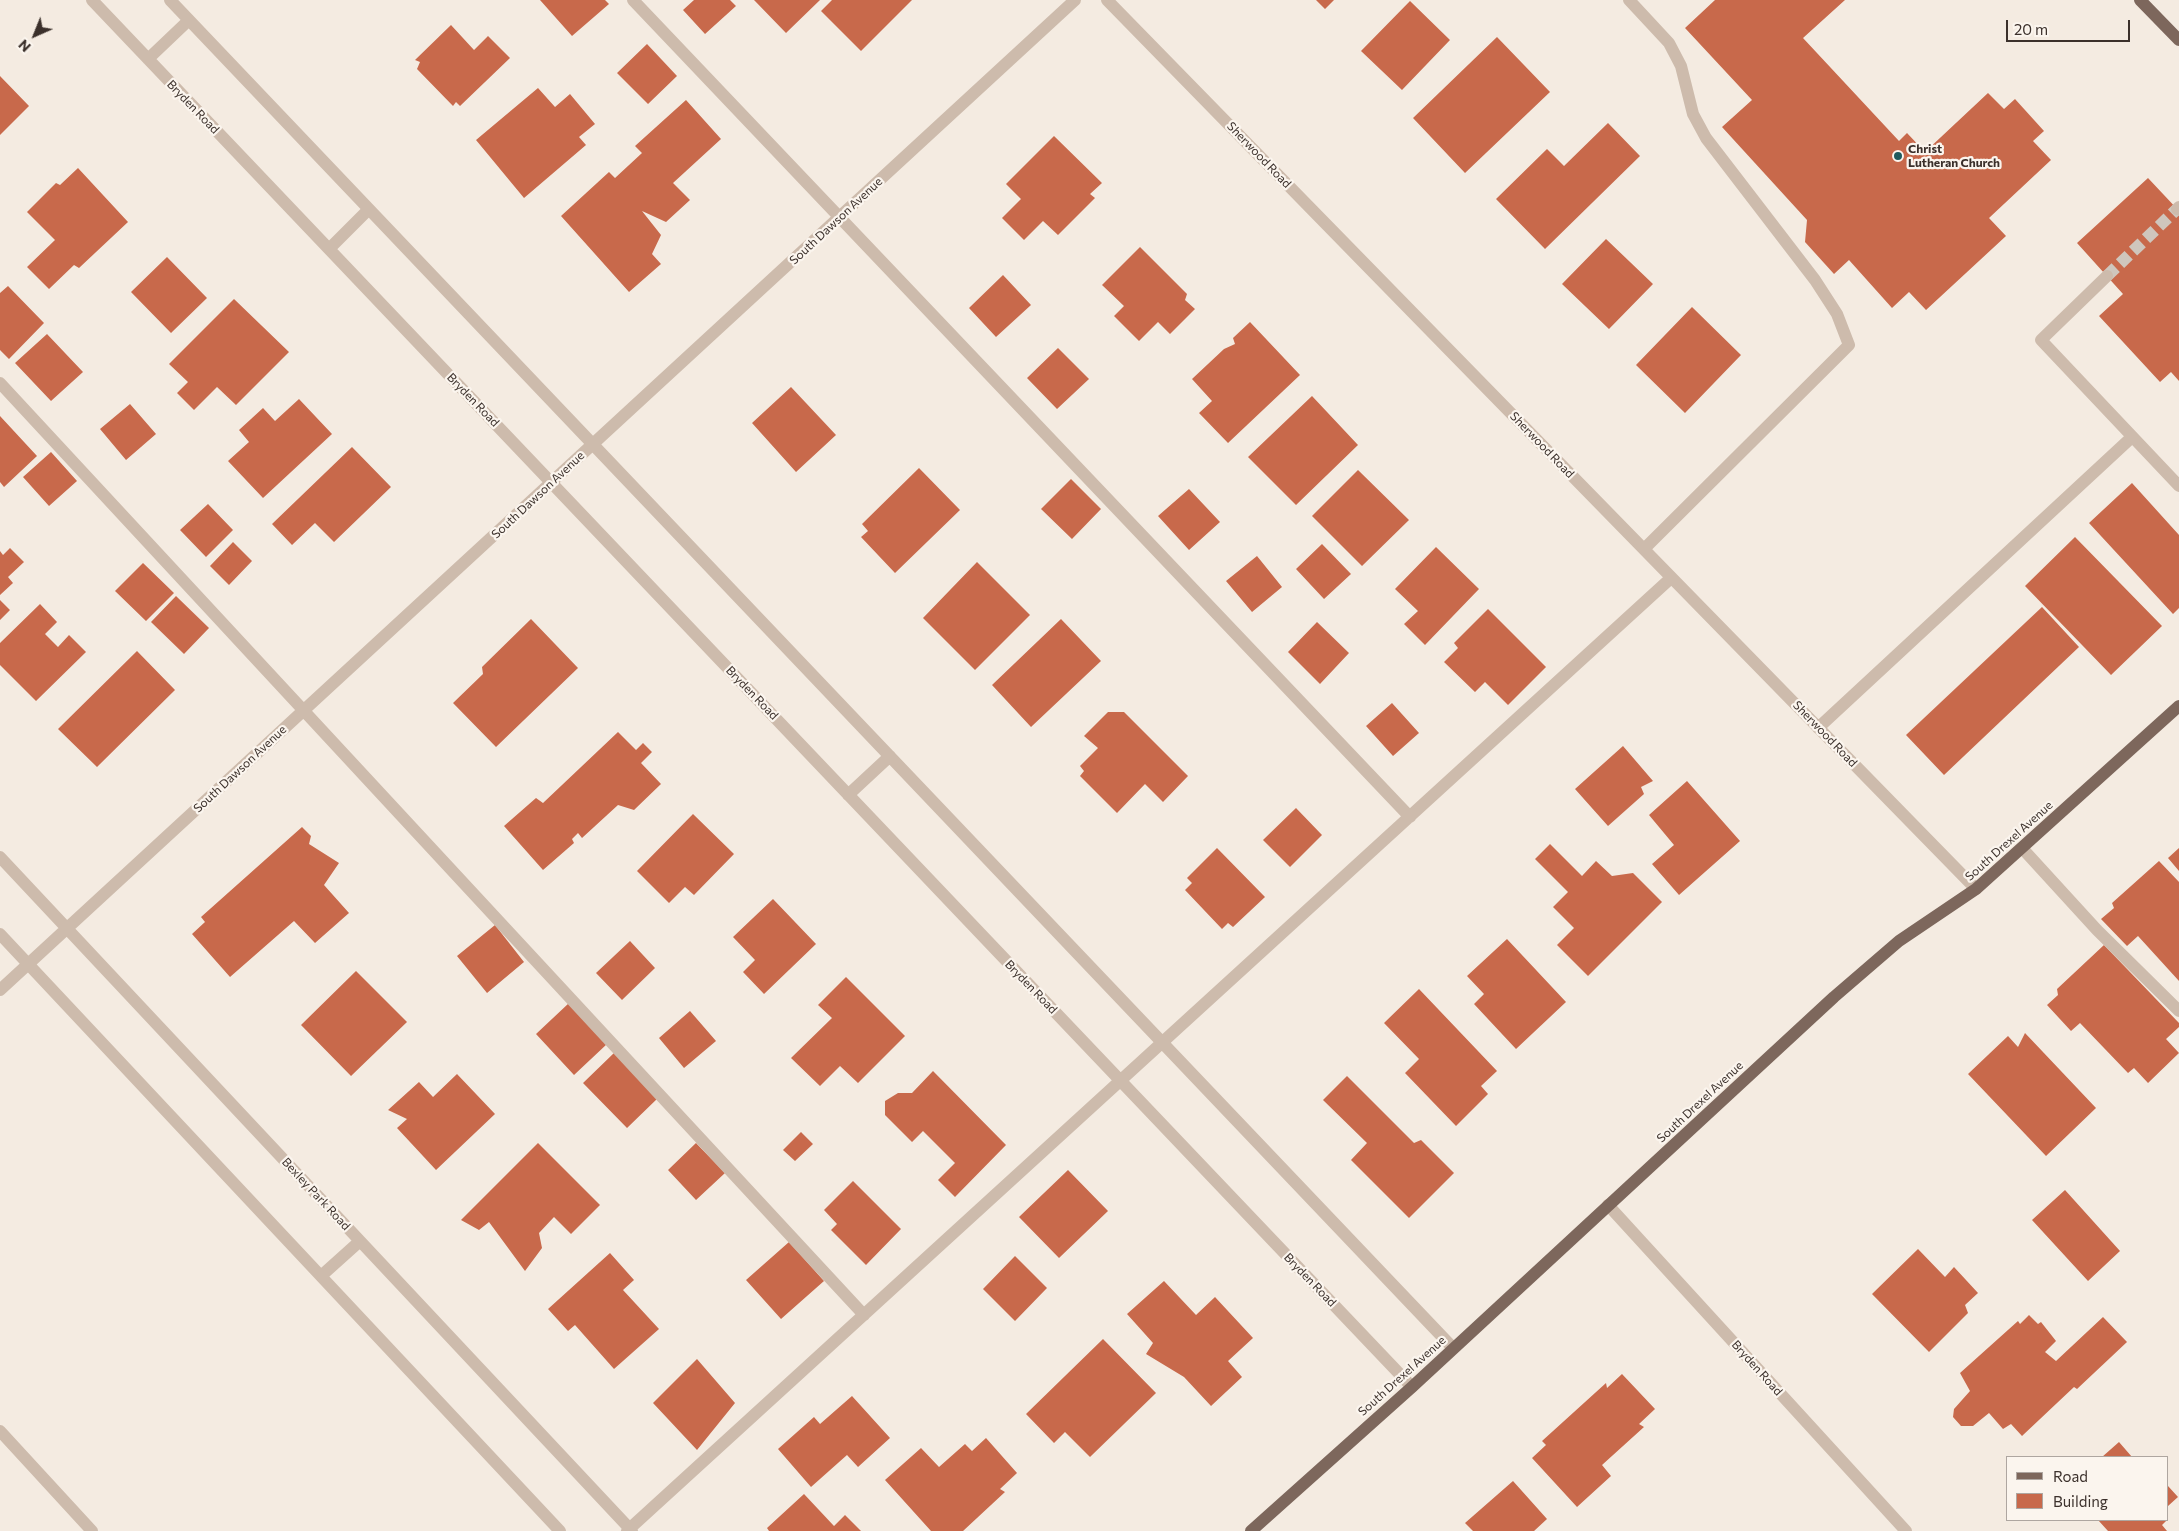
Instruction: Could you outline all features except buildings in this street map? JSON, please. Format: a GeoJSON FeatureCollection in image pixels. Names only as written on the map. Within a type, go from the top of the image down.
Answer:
{"type":"FeatureCollection","features":[{"type":"Feature","properties":{"kind":"main road"},"geometry":{"type":"LineString","coordinates":[[2140,0],[2179,40]]}},
{"type":"Feature","properties":{"kind":"main road","name":"South Drexel Avenue"},"geometry":{"type":"LineString","coordinates":[[1251,1531],[1412,1387],[1842,990],[1899,941],[1976,889],[2179,706]]}},
{"type":"Feature","properties":{"kind":"street","name":"Bryden Road"},"geometry":{"type":"LineString","coordinates":[[92,0],[1412,1387]]}},
{"type":"Feature","properties":{"kind":"street"},"geometry":{"type":"LineString","coordinates":[[170,0],[1454,1348]]}},
{"type":"Feature","properties":{"kind":"street"},"geometry":{"type":"LineString","coordinates":[[633,0],[1410,817]]}},
{"type":"Feature","properties":{"kind":"street","name":"South Dawson Avenue"},"geometry":{"type":"LineString","coordinates":[[0,990],[1075,0]]}},
{"type":"Feature","properties":{"kind":"street","name":"Sherwood Road"},"geometry":{"type":"LineString","coordinates":[[1107,0],[1976,889]]}},
{"type":"Feature","properties":{"kind":"street"},"geometry":{"type":"LineString","coordinates":[[1629,0],[1669,43],[1681,66],[1693,114],[1706,138],[1815,280],[1837,314],[1849,345],[1644,549]]}},
{"type":"Feature","properties":{"kind":"street"},"geometry":{"type":"LineString","coordinates":[[148,59],[189,20]]}},
{"type":"Feature","properties":{"kind":"street"},"geometry":{"type":"LineString","coordinates":[[328,248],[369,209]]}},
{"type":"Feature","properties":{"kind":"street"},"geometry":{"type":"LineString","coordinates":[[2107,276],[2041,340],[2179,486]]}},
{"type":"Feature","properties":{"kind":"street"},"geometry":{"type":"LineString","coordinates":[[0,383],[864,1315]]}},
{"type":"Feature","properties":{"kind":"street"},"geometry":{"type":"LineString","coordinates":[[1818,728],[2132,437]]}},
{"type":"Feature","properties":{"kind":"street"},"geometry":{"type":"LineString","coordinates":[[630,1530],[1120,1080],[1672,578]]}},
{"type":"Feature","properties":{"kind":"street"},"geometry":{"type":"LineString","coordinates":[[848,795],[890,756]]}},
{"type":"Feature","properties":{"kind":"street"},"geometry":{"type":"LineString","coordinates":[[2022,848],[2097,930],[2179,1011]]}},
{"type":"Feature","properties":{"kind":"street","name":"Bexley Park Road"},"geometry":{"type":"LineString","coordinates":[[0,857],[630,1530]]}},
{"type":"Feature","properties":{"kind":"street"},"geometry":{"type":"LineString","coordinates":[[0,934],[560,1531]]}},
{"type":"Feature","properties":{"kind":"street","name":"Bryden Road"},"geometry":{"type":"LineString","coordinates":[[1608,1205],[1906,1531]]}},
{"type":"Feature","properties":{"kind":"street"},"geometry":{"type":"LineString","coordinates":[[321,1276],[360,1240]]}},
{"type":"Feature","properties":{"kind":"street"},"geometry":{"type":"LineString","coordinates":[[0,1431],[92,1531]]}},
{"type":"Feature","properties":{"kind":"tunnel"},"geometry":{"type":"LineString","coordinates":[[2107,276],[2177,209]]}},
{"type":"Feature","properties":{"kind":"place","name":"Christ Lutheran Church"},"geometry":{"type":"Point","coordinates":[1898,156]}}]}
